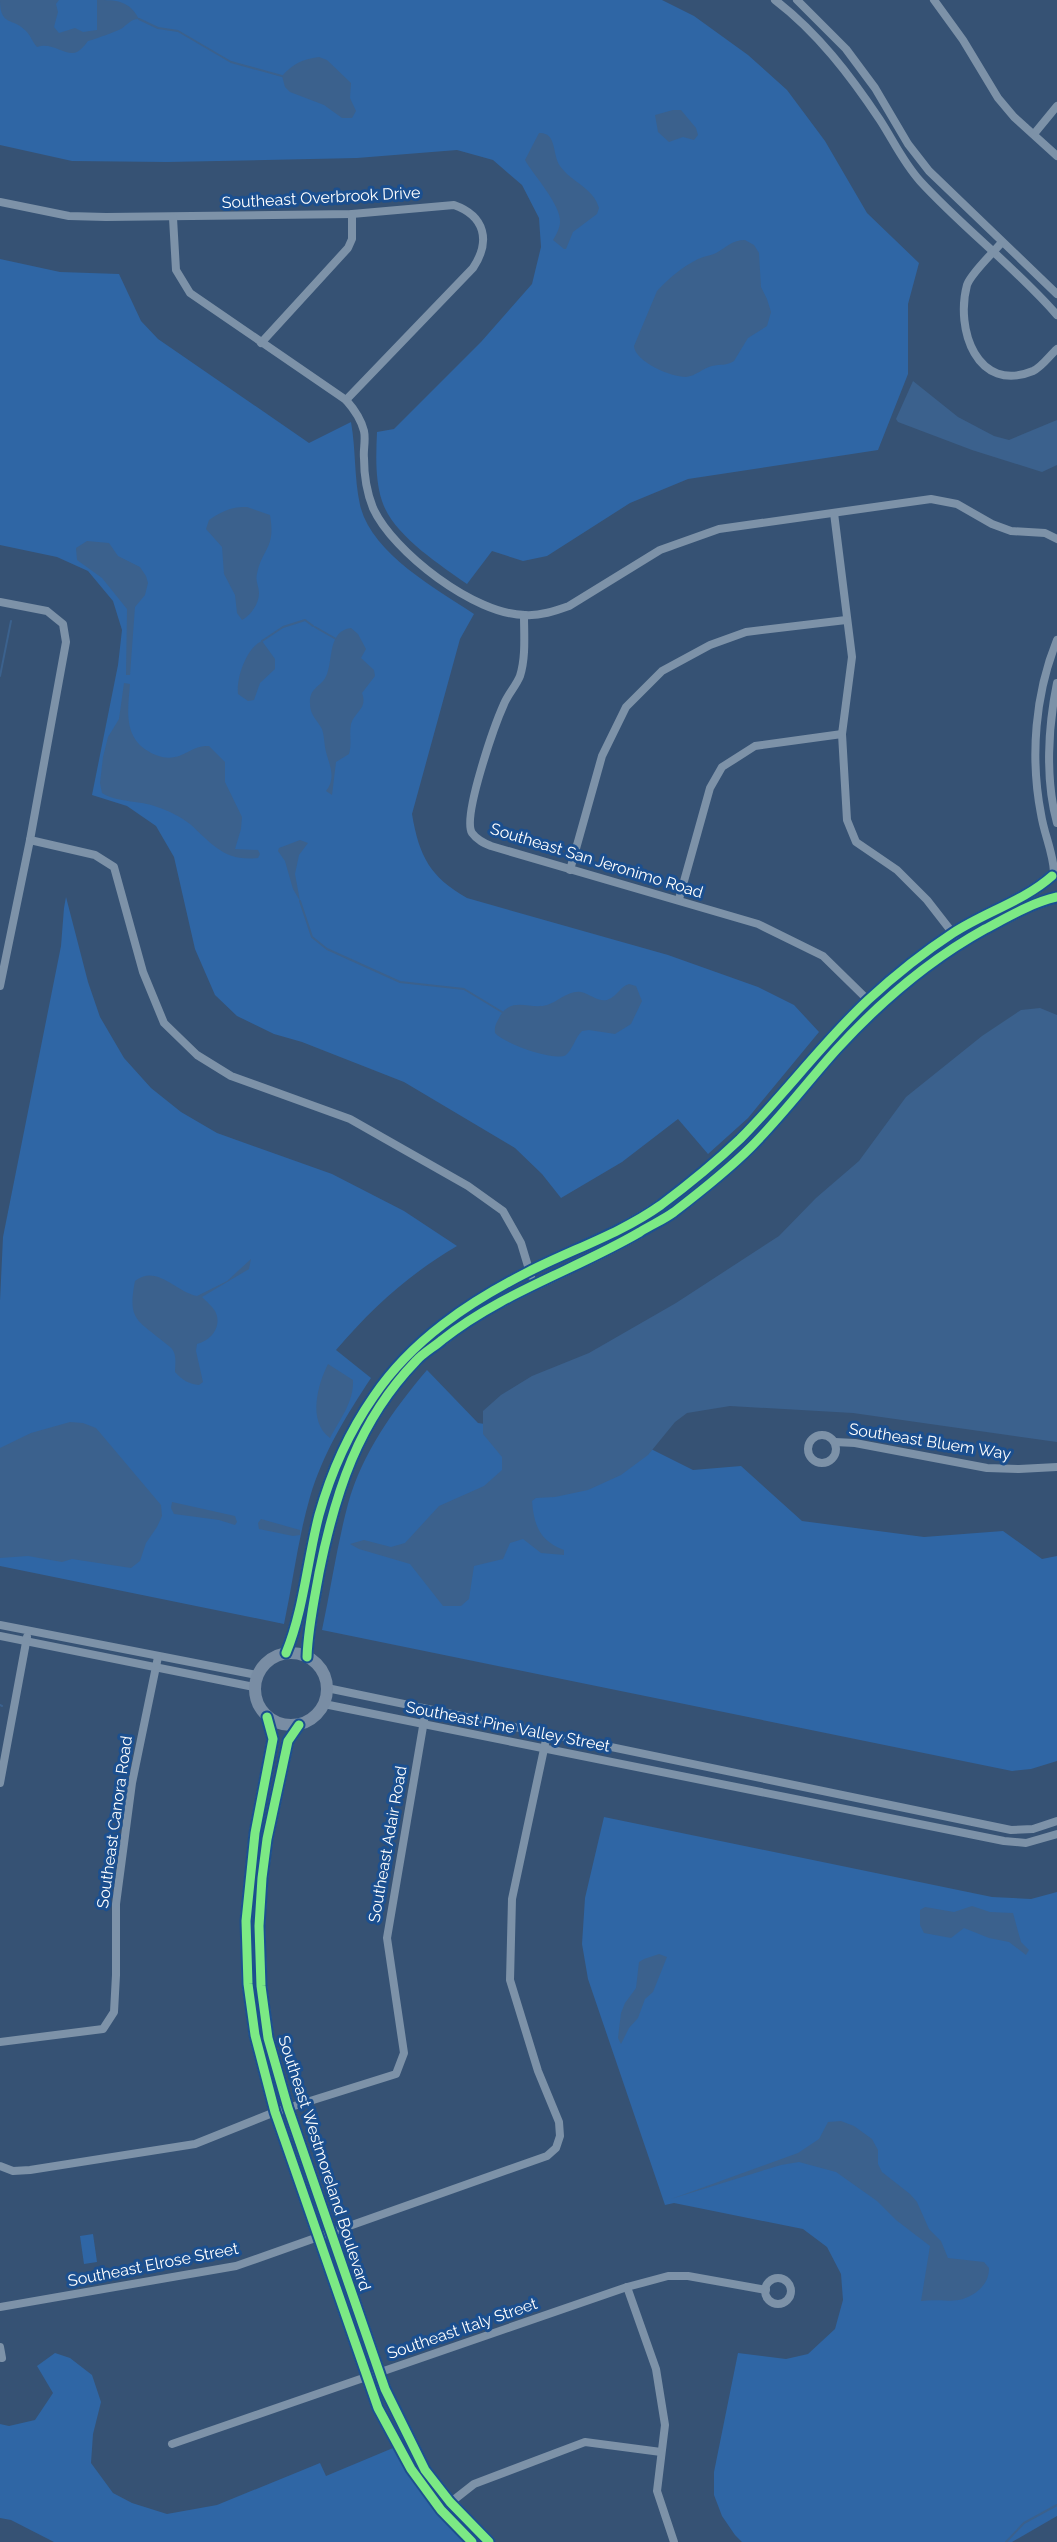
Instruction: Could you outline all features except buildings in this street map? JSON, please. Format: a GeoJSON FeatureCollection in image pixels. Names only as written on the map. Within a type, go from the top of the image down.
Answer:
{"type":"FeatureCollection","features":[{"type":"Feature","properties":{"kind":"street"},"geometry":{"type":"LineString","coordinates":[[775,0],[794,15],[835,58],[864,96],[897,151],[919,180],[1035,290],[1057,315]]}},
{"type":"Feature","properties":{"kind":"street"},"geometry":{"type":"LineString","coordinates":[[934,0],[963,40],[998,98],[1014,117],[1057,156]]}},
{"type":"Feature","properties":{"kind":"street"},"geometry":{"type":"LineString","coordinates":[[794,15],[803,1],[846,49],[875,88],[908,144],[930,171],[1057,294]]}},
{"type":"Feature","properties":{"kind":"street"},"geometry":{"type":"LineString","coordinates":[[864,96],[875,88]]}},
{"type":"Feature","properties":{"kind":"street"},"geometry":{"type":"LineString","coordinates":[[1034,134],[1057,106]]}},
{"type":"Feature","properties":{"kind":"street"},"geometry":{"type":"LineString","coordinates":[[919,180],[930,171]]}},
{"type":"Feature","properties":{"kind":"street","name":"Southeast Overbrook Drive"},"geometry":{"type":"LineString","coordinates":[[0,202],[69,216],[173,218],[352,214],[454,205],[469,211],[479,222],[483,238],[481,256],[473,268],[346,400]]}},
{"type":"Feature","properties":{"kind":"street"},"geometry":{"type":"LineString","coordinates":[[261,343],[348,248],[352,239],[352,214]]}},
{"type":"Feature","properties":{"kind":"street"},"geometry":{"type":"LineString","coordinates":[[173,218],[176,270],[190,293],[346,400],[358,415],[365,433],[366,483],[373,506],[399,547],[473,600],[498,611],[524,615],[554,612],[569,606],[660,550],[719,529],[931,499],[957,504],[992,524],[1011,531],[1045,533],[1057,539]]}},
{"type":"Feature","properties":{"kind":"street"},"geometry":{"type":"LineString","coordinates":[[1002,242],[968,283],[963,318],[966,340],[984,367],[1006,377],[1035,370],[1057,349]]}},
{"type":"Feature","properties":{"kind":"street"},"geometry":{"type":"LineString","coordinates":[[834,513],[852,657],[842,734],[847,820],[856,842],[897,870],[927,900],[957,938]]}},
{"type":"Feature","properties":{"kind":"street"},"geometry":{"type":"LineString","coordinates":[[0,602],[47,611],[63,624],[66,642],[30,840],[0,986]]}},
{"type":"Feature","properties":{"kind":"street","name":"Southeast San Jeronimo Road"},"geometry":{"type":"LineString","coordinates":[[524,615],[523,662],[519,676],[504,704],[489,746],[470,813],[471,832],[478,840],[570,870],[679,899],[758,924],[823,956],[872,1004]]}},
{"type":"Feature","properties":{"kind":"street"},"geometry":{"type":"LineString","coordinates":[[570,870],[602,756],[626,706],[662,671],[710,645],[746,632],[846,620]]}},
{"type":"Feature","properties":{"kind":"street"},"geometry":{"type":"LineString","coordinates":[[957,938],[1057,895],[1052,884],[1055,873],[1040,811],[1035,746],[1043,682],[1053,662],[1057,640]]}},
{"type":"Feature","properties":{"kind":"street"},"geometry":{"type":"LineString","coordinates":[[1057,682],[1048,747],[1057,823]]}},
{"type":"Feature","properties":{"kind":"street"},"geometry":{"type":"LineString","coordinates":[[1037,730],[1050,737]]}},
{"type":"Feature","properties":{"kind":"street"},"geometry":{"type":"LineString","coordinates":[[679,899],[710,788],[722,767],[755,746],[842,734]]}},
{"type":"Feature","properties":{"kind":"street"},"geometry":{"type":"LineString","coordinates":[[1040,811],[1054,808]]}},
{"type":"Feature","properties":{"kind":"street"},"geometry":{"type":"LineString","coordinates":[[30,840],[95,855],[114,867],[142,972],[164,1023],[197,1055],[231,1076],[350,1119],[468,1186],[502,1211],[521,1243],[535,1285]]}},
{"type":"Feature","properties":{"kind":"street"},"geometry":{"type":"LineString","coordinates":[[286,1653],[296,1627],[319,1516],[330,1479],[346,1441],[374,1395],[408,1354],[453,1316],[530,1271],[595,1243],[660,1205],[739,1139],[828,1041],[872,1004],[921,971],[957,938],[1039,888],[1055,873]]}},
{"type":"Feature","properties":{"kind":"street"},"geometry":{"type":"LineString","coordinates":[[307,1657],[308,1632],[330,1519],[355,1449],[384,1402],[416,1360],[490,1306],[605,1252],[672,1213],[751,1147],[872,1004]]}},
{"type":"Feature","properties":{"kind":"street","name":"Southeast Bluem Way"},"geometry":{"type":"LineString","coordinates":[[835,1442],[855,1443],[987,1468],[1057,1467]]}},
{"type":"Feature","properties":{"kind":"street"},"geometry":{"type":"LineString","coordinates":[[0,1625],[158,1657],[256,1681]]}},
{"type":"Feature","properties":{"kind":"street"},"geometry":{"type":"LineString","coordinates":[[0,1783],[29,1631]]}},
{"type":"Feature","properties":{"kind":"street"},"geometry":{"type":"LineString","coordinates":[[0,1636],[155,1668],[256,1681]]}},
{"type":"Feature","properties":{"kind":"street"},"geometry":{"type":"LineString","coordinates":[[286,1653],[307,1657],[321,1670],[327,1688],[324,1704],[310,1720],[299,1725],[277,1723],[260,1709],[255,1698],[256,1681],[264,1664],[274,1657],[286,1653]]}},
{"type":"Feature","properties":{"kind":"street","name":"Southeast Canora Road"},"geometry":{"type":"LineString","coordinates":[[0,2042],[104,2029],[114,2012],[116,1904],[132,1783],[158,1657]]}},
{"type":"Feature","properties":{"kind":"street","name":"Southeast Pine Valley Street"},"geometry":{"type":"LineString","coordinates":[[327,1688],[1011,1830],[1034,1829],[1057,1821]]}},
{"type":"Feature","properties":{"kind":"street","name":"Southeast Pine Valley Street"},"geometry":{"type":"LineString","coordinates":[[324,1704],[1016,1843],[1057,1834]]}},
{"type":"Feature","properties":{"kind":"street","name":"Southeast Adair Road"},"geometry":{"type":"LineString","coordinates":[[0,2166],[13,2171],[30,2170],[195,2144],[275,2112],[396,2074],[404,2053],[387,1938],[426,1709]]}},
{"type":"Feature","properties":{"kind":"street","name":"Southeast Westmoreland Boulevard"},"geometry":{"type":"LineString","coordinates":[[267,1717],[273,1738],[256,1825],[249,1875],[246,1922],[255,1990],[325,2234],[373,2375],[378,2408],[401,2452],[446,2506],[472,2542]]}},
{"type":"Feature","properties":{"kind":"street","name":"Southeast Westmoreland Boulevard"},"geometry":{"type":"LineString","coordinates":[[299,1725],[288,1741],[262,1878],[255,1990],[255,2035],[275,2112],[325,2234]]}},
{"type":"Feature","properties":{"kind":"street"},"geometry":{"type":"LineString","coordinates":[[544,1748],[547,1734]]}},
{"type":"Feature","properties":{"kind":"street","name":"Southeast Elrose Street"},"geometry":{"type":"LineString","coordinates":[[0,2307],[236,2266],[547,2156],[556,2148],[560,2136],[559,2122],[538,2071],[510,1980],[512,1899],[544,1748]]}},
{"type":"Feature","properties":{"kind":"street"},"geometry":{"type":"LineString","coordinates":[[686,1777],[689,1764]]}},
{"type":"Feature","properties":{"kind":"street"},"geometry":{"type":"LineString","coordinates":[[825,1805],[827,1792]]}},
{"type":"Feature","properties":{"kind":"street"},"geometry":{"type":"LineString","coordinates":[[969,1821],[969,1834]]}},
{"type":"Feature","properties":{"kind":"street"},"geometry":{"type":"LineString","coordinates":[[256,1825],[270,1827]]}},
{"type":"Feature","properties":{"kind":"street","name":"Southeast Italy Street"},"geometry":{"type":"LineString","coordinates":[[172,2444],[668,2276],[688,2276],[766,2290]]}},
{"type":"Feature","properties":{"kind":"street"},"geometry":{"type":"LineString","coordinates":[[627,2288],[656,2369],[665,2425],[657,2491],[674,2542]]}},
{"type":"Feature","properties":{"kind":"street"},"geometry":{"type":"LineString","coordinates":[[0,2347],[2,2358]]}},
{"type":"Feature","properties":{"kind":"street"},"geometry":{"type":"LineString","coordinates":[[446,2506],[474,2484],[585,2442],[661,2452]]}},
{"type":"Feature","properties":{"kind":"street","name":"Southeast Westmoreland Boulevard"},"geometry":{"type":"LineString","coordinates":[[446,2506],[489,2542]]}},
{"type":"Feature","properties":{"kind":"shaded area"},"geometry":{"type":"Polygon","coordinates":[[[0,0],[662,0],[694,16],[748,55],[787,90],[825,141],[867,213],[919,263],[908,304],[908,374],[878,450],[688,479],[630,503],[547,556],[523,561],[492,551],[467,584],[418,548],[396,526],[388,514],[378,484],[377,432],[394,429],[481,342],[532,284],[541,247],[539,218],[522,185],[493,160],[457,150],[357,158],[167,162],[72,161],[0,145],[0,0]]]}},
{"type":"Feature","properties":{"kind":"shaded area"},"geometry":{"type":"Polygon","coordinates":[[[0,0],[59,0],[56,4],[58,12],[54,27],[59,33],[75,28],[83,32],[97,30],[97,0],[121,2],[131,8],[139,19],[119,30],[88,41],[81,49],[73,53],[48,46],[37,47],[26,31],[5,18],[2,14],[0,0]]]}},
{"type":"Feature","properties":{"kind":"shaded area"},"geometry":{"type":"Polygon","coordinates":[[[319,57],[327,60],[351,83],[350,98],[356,111],[352,118],[342,118],[324,105],[290,92],[285,87],[282,76],[290,68],[308,59],[319,57]]]}},
{"type":"Feature","properties":{"kind":"shaded area"},"geometry":{"type":"Polygon","coordinates":[[[681,110],[696,128],[698,135],[694,140],[683,137],[669,142],[658,132],[655,115],[681,110]]]}},
{"type":"Feature","properties":{"kind":"shaded area"},"geometry":{"type":"Polygon","coordinates":[[[539,133],[549,136],[560,166],[592,195],[599,208],[597,214],[573,232],[566,249],[553,240],[560,224],[556,207],[525,160],[539,133]]]}},
{"type":"Feature","properties":{"kind":"shaded area"},"geometry":{"type":"Polygon","coordinates":[[[740,240],[754,245],[759,253],[761,287],[771,312],[767,326],[748,338],[731,363],[715,365],[690,376],[679,376],[663,371],[640,358],[634,346],[657,291],[692,262],[716,253],[740,240]]]}},
{"type":"Feature","properties":{"kind":"shaded area"},"geometry":{"type":"Polygon","coordinates":[[[0,259],[60,272],[119,274],[141,321],[158,339],[309,443],[351,422],[358,495],[366,522],[377,539],[406,568],[474,614],[460,639],[412,814],[418,842],[428,864],[444,882],[467,898],[668,955],[758,987],[794,1005],[819,1032],[748,1118],[708,1154],[678,1119],[622,1162],[561,1198],[542,1174],[515,1148],[404,1082],[302,1042],[274,1034],[237,1016],[215,995],[195,949],[174,857],[156,826],[127,806],[92,795],[118,665],[122,630],[113,601],[88,571],[57,557],[0,545],[0,259]]]}},
{"type":"Feature","properties":{"kind":"shaded area"},"geometry":{"type":"Polygon","coordinates":[[[913,381],[958,417],[994,436],[1009,440],[1057,420],[1057,465],[1042,472],[972,450],[898,422],[896,419],[913,381]]]}},
{"type":"Feature","properties":{"kind":"shaded area"},"geometry":{"type":"Polygon","coordinates":[[[247,507],[270,515],[271,535],[256,579],[258,601],[242,620],[237,613],[235,595],[224,574],[222,547],[206,529],[209,520],[218,514],[247,507]]]}},
{"type":"Feature","properties":{"kind":"shaded area"},"geometry":{"type":"Polygon","coordinates":[[[87,541],[109,543],[118,556],[140,567],[146,576],[148,583],[145,595],[135,607],[130,675],[126,675],[127,609],[102,578],[77,560],[76,548],[87,541]]]}},
{"type":"Feature","properties":{"kind":"shaded area"},"geometry":{"type":"Polygon","coordinates":[[[351,628],[358,634],[366,649],[361,658],[374,670],[375,676],[362,693],[362,706],[351,724],[349,754],[336,762],[332,795],[326,791],[331,780],[331,769],[322,729],[311,711],[310,698],[314,690],[325,679],[338,634],[351,628]]]}},
{"type":"Feature","properties":{"kind":"shaded area"},"geometry":{"type":"Polygon","coordinates":[[[262,641],[275,659],[275,669],[260,683],[254,700],[248,701],[238,694],[239,680],[247,656],[262,641]]]}},
{"type":"Feature","properties":{"kind":"shaded area"},"geometry":{"type":"Polygon","coordinates":[[[124,683],[130,684],[129,721],[134,738],[140,745],[154,754],[168,758],[180,756],[198,747],[209,746],[225,762],[225,782],[242,817],[235,849],[258,850],[260,854],[258,858],[237,857],[220,850],[186,821],[165,810],[102,793],[100,783],[103,757],[108,737],[119,719],[124,683]]]}},
{"type":"Feature","properties":{"kind":"shaded area"},"geometry":{"type":"Polygon","coordinates":[[[300,840],[308,843],[299,855],[295,874],[300,901],[293,889],[285,861],[278,851],[279,848],[300,840]]]}},
{"type":"Feature","properties":{"kind":"shaded area"},"geometry":{"type":"Polygon","coordinates":[[[66,897],[88,982],[100,1017],[124,1058],[151,1088],[181,1112],[217,1133],[332,1174],[404,1211],[457,1246],[407,1280],[336,1350],[371,1378],[336,1435],[315,1481],[302,1528],[284,1624],[0,1566],[0,1301],[3,1237],[61,946],[66,897]]]}},
{"type":"Feature","properties":{"kind":"shaded area"},"geometry":{"type":"Polygon","coordinates":[[[629,984],[636,986],[642,1001],[631,1024],[615,1034],[582,1031],[566,1055],[541,1054],[508,1042],[495,1033],[495,1026],[500,1016],[510,1007],[547,1005],[567,994],[576,992],[607,1000],[629,984]]]}},
{"type":"Feature","properties":{"kind":"shaded area"},"geometry":{"type":"Polygon","coordinates":[[[1040,1008],[1057,1015],[1057,1442],[853,1413],[730,1406],[687,1413],[675,1422],[648,1455],[621,1475],[588,1490],[555,1497],[536,1498],[532,1501],[537,1525],[549,1542],[564,1550],[564,1555],[541,1553],[523,1539],[510,1543],[503,1559],[474,1566],[469,1599],[461,1606],[443,1606],[410,1564],[359,1549],[350,1544],[364,1540],[391,1547],[405,1543],[439,1506],[484,1486],[502,1470],[502,1457],[483,1434],[483,1411],[501,1395],[532,1376],[589,1353],[676,1303],[779,1236],[816,1198],[859,1161],[906,1097],[982,1036],[1021,1010],[1040,1008]]]}},
{"type":"Feature","properties":{"kind":"shaded area"},"geometry":{"type":"Polygon","coordinates":[[[251,1259],[249,1269],[202,1297],[215,1311],[218,1322],[211,1336],[197,1344],[196,1351],[203,1382],[199,1385],[186,1381],[175,1372],[175,1357],[172,1348],[137,1318],[133,1304],[135,1281],[151,1275],[197,1296],[227,1281],[251,1259]]]}},
{"type":"Feature","properties":{"kind":"shaded area"},"geometry":{"type":"Polygon","coordinates":[[[328,1364],[353,1380],[349,1403],[330,1438],[323,1431],[317,1412],[318,1392],[328,1364]]]}},
{"type":"Feature","properties":{"kind":"shaded area"},"geometry":{"type":"Polygon","coordinates":[[[427,1370],[478,1423],[651,1449],[693,1470],[741,1466],[802,1521],[924,1537],[1003,1531],[1042,1559],[1057,1556],[1057,1761],[1031,1769],[1012,1771],[322,1630],[341,1535],[354,1485],[380,1432],[427,1370]]]}},
{"type":"Feature","properties":{"kind":"shaded area"},"geometry":{"type":"Polygon","coordinates":[[[70,1422],[83,1423],[96,1428],[161,1505],[162,1516],[157,1527],[146,1543],[140,1561],[131,1568],[72,1559],[62,1562],[28,1556],[0,1558],[0,1448],[31,1433],[70,1422]]]}},
{"type":"Feature","properties":{"kind":"shaded area"},"geometry":{"type":"Polygon","coordinates":[[[172,1502],[235,1516],[237,1522],[235,1525],[219,1520],[174,1514],[171,1508],[172,1502]]]}},
{"type":"Feature","properties":{"kind":"shaded area"},"geometry":{"type":"Polygon","coordinates":[[[261,1519],[300,1530],[300,1535],[293,1536],[259,1529],[258,1523],[261,1519]]]}},
{"type":"Feature","properties":{"kind":"shaded area"},"geometry":{"type":"Polygon","coordinates":[[[604,1817],[992,1897],[1031,1899],[1057,1892],[1057,2516],[1012,2542],[742,2542],[722,2516],[714,2495],[714,2472],[738,2353],[786,2359],[808,2354],[835,2329],[843,2300],[841,2274],[827,2247],[803,2229],[674,2203],[665,2205],[588,1979],[582,1944],[585,1898],[604,1817]]]}},
{"type":"Feature","properties":{"kind":"shaded area"},"geometry":{"type":"Polygon","coordinates":[[[972,1906],[990,1912],[1013,1913],[1021,1942],[1029,1950],[1026,1955],[1009,1942],[989,1938],[964,1928],[951,1938],[924,1933],[920,1925],[920,1910],[925,1907],[954,1912],[972,1906]]]}},
{"type":"Feature","properties":{"kind":"shaded area"},"geometry":{"type":"Polygon","coordinates":[[[659,1954],[667,1957],[653,1992],[645,1999],[638,2018],[629,2028],[621,2044],[618,2038],[621,2013],[636,1988],[639,1962],[659,1954]]]}},
{"type":"Feature","properties":{"kind":"shaded area"},"geometry":{"type":"Polygon","coordinates":[[[841,2121],[854,2126],[872,2139],[878,2150],[878,2164],[882,2172],[917,2202],[929,2229],[941,2241],[948,2258],[984,2262],[989,2268],[987,2280],[973,2295],[952,2301],[921,2301],[930,2246],[896,2220],[877,2201],[836,2172],[799,2162],[781,2165],[671,2199],[798,2153],[819,2139],[828,2122],[841,2121]]]}},
{"type":"Feature","properties":{"kind":"shaded area"},"geometry":{"type":"Polygon","coordinates":[[[93,2234],[97,2262],[84,2264],[80,2236],[93,2234]]]}},
{"type":"Feature","properties":{"kind":"shaded area"},"geometry":{"type":"Polygon","coordinates":[[[55,2353],[70,2358],[92,2375],[101,2402],[93,2434],[91,2463],[113,2493],[132,2503],[167,2514],[217,2505],[320,2463],[326,2476],[393,2448],[466,2542],[54,2542],[11,2520],[0,2518],[0,2424],[9,2426],[35,2420],[53,2393],[37,2366],[55,2353]]]}},
{"type":"Feature","properties":{"kind":"waterway"},"geometry":{"type":"LineString","coordinates":[[139,19],[158,28],[178,31],[231,62],[282,76]]}},
{"type":"Feature","properties":{"kind":"waterway"},"geometry":{"type":"LineString","coordinates":[[262,641],[283,627],[305,620],[313,626]]}},
{"type":"Feature","properties":{"kind":"waterway"},"geometry":{"type":"LineString","coordinates":[[0,676],[11,621]]}},
{"type":"Feature","properties":{"kind":"waterway"},"geometry":{"type":"LineString","coordinates":[[315,627],[336,639]]}},
{"type":"Feature","properties":{"kind":"waterway"},"geometry":{"type":"LineString","coordinates":[[300,901],[312,937],[327,949],[400,982],[464,989],[502,1012]]}},
{"type":"Feature","properties":{"kind":"waterway"},"geometry":{"type":"LineString","coordinates":[[1006,2542],[1024,2523],[1057,2505]]}},
{"type":"Feature","properties":{"kind":"cycle path"},"geometry":{"type":"LineString","coordinates":[[286,1653],[301,1602],[319,1515],[335,1468],[365,1410],[389,1376],[406,1357],[443,1324],[484,1296],[528,1272],[596,1241],[661,1205],[740,1139],[835,1034],[888,982],[953,933],[1017,899],[1052,876]]}},
{"type":"Feature","properties":{"kind":"cycle path"},"geometry":{"type":"LineString","coordinates":[[307,1657],[319,1573],[341,1487],[364,1433],[379,1408],[419,1358],[465,1323],[513,1295],[615,1246],[674,1212],[751,1147],[853,1032],[906,983],[944,954],[985,929],[1011,915],[1057,897]]}},
{"type":"Feature","properties":{"kind":"cycle path"},"geometry":{"type":"LineString","coordinates":[[267,1717],[273,1739],[255,1833],[246,1921],[248,1984],[255,2035],[275,2112],[378,2408],[411,2469],[441,2510],[472,2542]]}},
{"type":"Feature","properties":{"kind":"cycle path"},"geometry":{"type":"LineString","coordinates":[[299,1725],[288,1741],[267,1839],[262,1878],[259,1926],[261,1986],[268,2038],[288,2108],[385,2389],[425,2470],[450,2502],[489,2542]]}}]}
